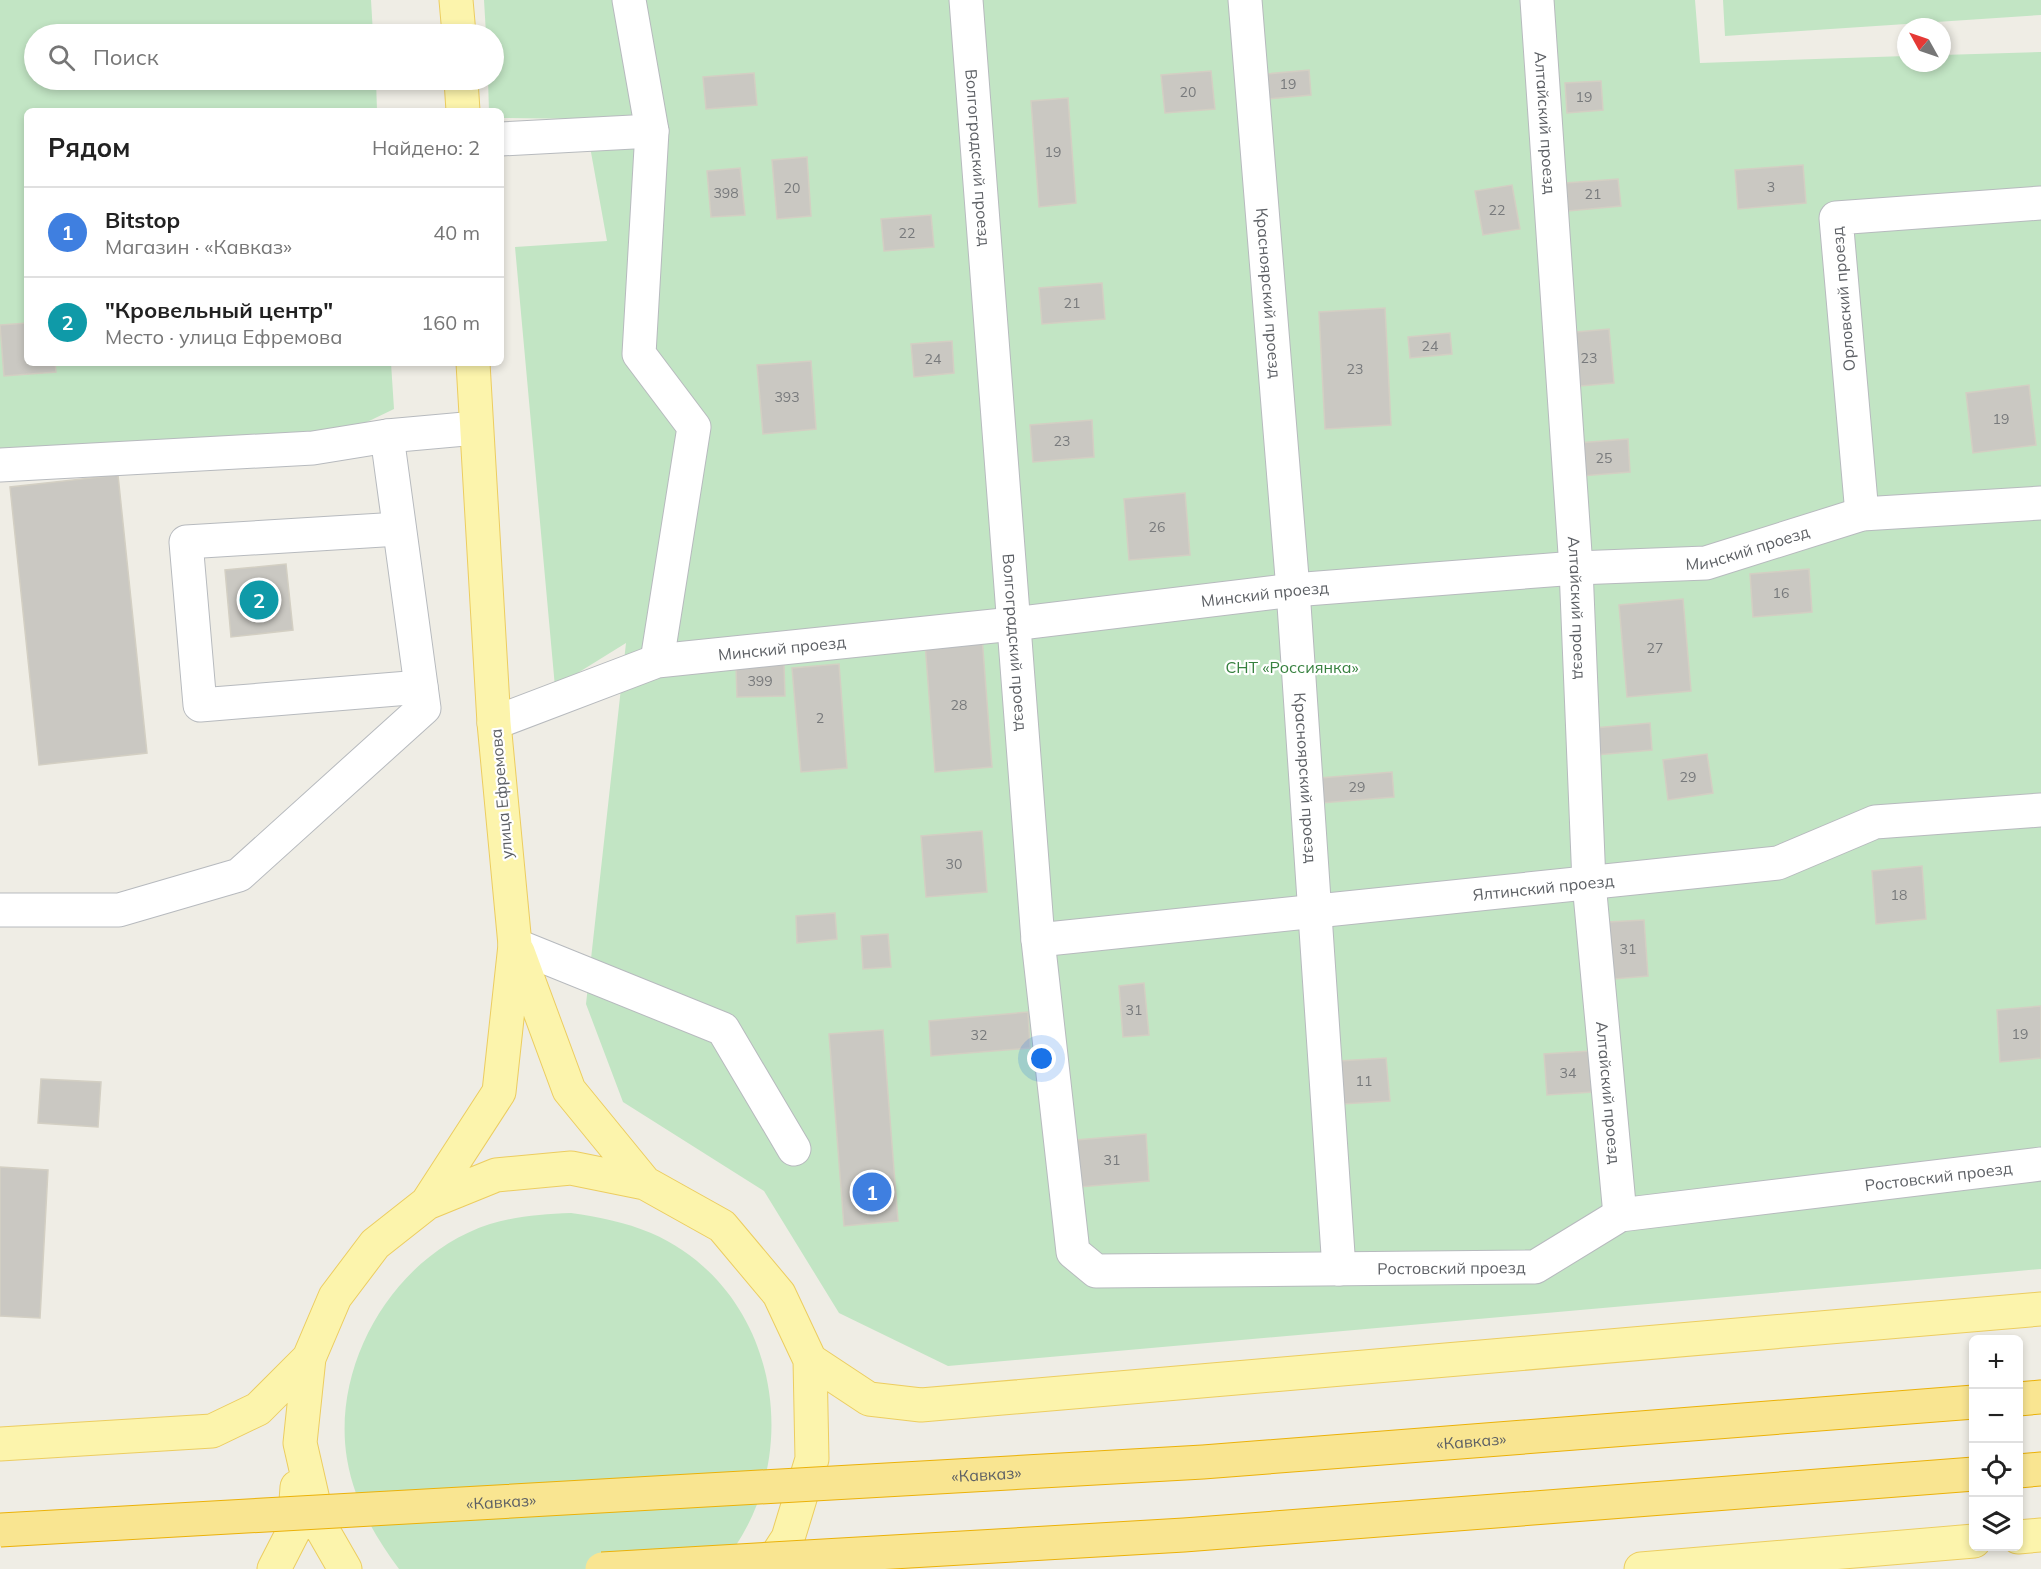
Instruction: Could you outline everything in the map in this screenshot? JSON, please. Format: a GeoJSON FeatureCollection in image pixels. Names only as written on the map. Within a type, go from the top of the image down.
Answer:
{"type":"FeatureCollection","features":[{"type":"Feature","properties":{"kind":"highway"},"geometry":{"type":"LineString","coordinates":[[2023,1399],[2041,1397]]}},
{"type":"Feature","properties":{"kind":"highway","name":"«Кавказ»"},"geometry":{"type":"LineString","coordinates":[[0,1530],[1203,1462],[1969,1402]]}},
{"type":"Feature","properties":{"kind":"highway"},"geometry":{"type":"LineString","coordinates":[[2023,1471],[2041,1469]]}},
{"type":"Feature","properties":{"kind":"highway"},"geometry":{"type":"LineString","coordinates":[[602,1569],[1184,1535],[1969,1474]]}},
{"type":"Feature","properties":{"kind":"main road"},"geometry":{"type":"LineString","coordinates":[[456,0],[458,24]]}},
{"type":"Feature","properties":{"kind":"main road"},"geometry":{"type":"LineString","coordinates":[[462,90],[463,108]]}},
{"type":"Feature","properties":{"kind":"main road","name":"улица Ефремова"},"geometry":{"type":"LineString","coordinates":[[427,1203],[499,1092],[515,945],[494,723],[473,366]]}},
{"type":"Feature","properties":{"kind":"main road"},"geometry":{"type":"LineString","coordinates":[[515,945],[568,1090],[645,1183]]}},
{"type":"Feature","properties":{"kind":"main road"},"geometry":{"type":"LineString","coordinates":[[274,1569],[294,1530],[309,1358],[335,1297],[375,1244],[427,1203],[496,1175],[571,1168],[645,1183],[722,1226],[779,1294],[810,1360],[812,1459],[788,1538],[768,1569]]}},
{"type":"Feature","properties":{"kind":"main road"},"geometry":{"type":"LineString","coordinates":[[810,1360],[869,1399],[921,1405],[2041,1310]]}},
{"type":"Feature","properties":{"kind":"main road"},"geometry":{"type":"LineString","coordinates":[[0,1444],[212,1431],[258,1409],[309,1358]]}},
{"type":"Feature","properties":{"kind":"main road"},"geometry":{"type":"LineString","coordinates":[[300,1443],[318,1522],[345,1569]]}},
{"type":"Feature","properties":{"kind":"main road"},"geometry":{"type":"LineString","coordinates":[[2023,1537],[2041,1535]]}},
{"type":"Feature","properties":{"kind":"main road"},"geometry":{"type":"LineString","coordinates":[[1641,1569],[1969,1541]]}},
{"type":"Feature","properties":{"kind":"lane"},"geometry":{"type":"LineString","coordinates":[[629,0],[652,130],[639,354],[694,427],[657,661]]}},
{"type":"Feature","properties":{"kind":"lane","name":"Волгоградский проезд"},"geometry":{"type":"LineString","coordinates":[[966,0],[1038,940],[1073,1252],[1096,1272]]}},
{"type":"Feature","properties":{"kind":"lane","name":"Красноярский проезд"},"geometry":{"type":"LineString","coordinates":[[1245,0],[1293,590],[1339,1269]]}},
{"type":"Feature","properties":{"kind":"lane","name":"Алтайский проезд"},"geometry":{"type":"LineString","coordinates":[[1537,0],[1576,568],[1589,883],[1620,1215]]}},
{"type":"Feature","properties":{"kind":"lane"},"geometry":{"type":"LineString","coordinates":[[504,138],[652,130]]}},
{"type":"Feature","properties":{"kind":"lane","name":"Орловский проезд"},"geometry":{"type":"LineString","coordinates":[[1862,514],[1836,218],[2041,203]]}},
{"type":"Feature","properties":{"kind":"lane"},"geometry":{"type":"LineString","coordinates":[[0,459],[313,448],[387,436],[476,428]]}},
{"type":"Feature","properties":{"kind":"lane"},"geometry":{"type":"LineString","coordinates":[[0,910],[119,910],[239,875],[424,708],[387,436]]}},
{"type":"Feature","properties":{"kind":"lane","name":"Минский проезд"},"geometry":{"type":"LineString","coordinates":[[494,723],[657,661],[1013,624],[1293,590],[1576,568],[1706,563],[1862,514],[2041,502]]}},
{"type":"Feature","properties":{"kind":"lane"},"geometry":{"type":"LineString","coordinates":[[399,529],[186,542],[200,705],[421,687]]}},
{"type":"Feature","properties":{"kind":"lane","name":"Ялтинский проезд"},"geometry":{"type":"LineString","coordinates":[[1038,940],[1778,862],[1875,822],[2041,810]]}},
{"type":"Feature","properties":{"kind":"lane"},"geometry":{"type":"LineString","coordinates":[[515,945],[723,1029],[794,1149]]}},
{"type":"Feature","properties":{"kind":"lane","name":"Ростовский проезд"},"geometry":{"type":"LineString","coordinates":[[1096,1272],[1535,1267],[1620,1215],[2041,1164]]}},
{"type":"Feature","properties":{"kind":"green space"},"geometry":{"type":"Polygon","coordinates":[[[0,0],[371,0],[372,24],[24,24],[24,90],[376,90],[377,108],[24,108],[24,366],[391,366],[394,409],[313,448],[0,465],[0,0]]]}},
{"type":"Feature","properties":{"kind":"green space","name":"СНТ «Россиянка»"},"geometry":{"type":"Polygon","coordinates":[[[484,0],[1695,0],[1700,63],[1897,56],[1897,72],[1951,72],[1951,55],[2041,52],[2041,1269],[948,1366],[839,1313],[764,1191],[623,1102],[586,1004],[626,643],[555,687],[515,247],[607,241],[585,119],[504,118],[504,108],[489,108],[488,90],[504,90],[504,24],[485,24],[484,0]]]}},
{"type":"Feature","properties":{"kind":"green space"},"geometry":{"type":"Polygon","coordinates":[[[1723,0],[2041,0],[2041,15],[1951,21],[1951,18],[1897,18],[1897,25],[1725,36],[1723,0]]]}},
{"type":"Feature","properties":{"kind":"green space"},"geometry":{"type":"Polygon","coordinates":[[[571,1213],[612,1220],[641,1229],[695,1260],[730,1295],[754,1337],[768,1384],[771,1432],[764,1481],[747,1527],[718,1569],[399,1569],[366,1517],[350,1474],[347,1459],[345,1422],[349,1386],[360,1350],[377,1316],[399,1286],[426,1260],[456,1239],[500,1221],[571,1213]]]}},
{"type":"Feature","properties":{"kind":"building"},"geometry":{"type":"Polygon","coordinates":[[[1309,70],[1311,95],[1268,99],[1266,74],[1309,70]]]}},
{"type":"Feature","properties":{"kind":"building"},"geometry":{"type":"Polygon","coordinates":[[[1211,71],[1215,109],[1165,113],[1161,75],[1211,71]]]}},
{"type":"Feature","properties":{"kind":"building"},"geometry":{"type":"Polygon","coordinates":[[[754,73],[757,105],[706,109],[703,77],[754,73]]]}},
{"type":"Feature","properties":{"kind":"building"},"geometry":{"type":"Polygon","coordinates":[[[1601,81],[1603,110],[1567,113],[1565,83],[1601,81]]]}},
{"type":"Feature","properties":{"kind":"building"},"geometry":{"type":"Polygon","coordinates":[[[1068,98],[1076,203],[1039,207],[1031,101],[1068,98]]]}},
{"type":"Feature","properties":{"kind":"building"},"geometry":{"type":"Polygon","coordinates":[[[807,157],[811,216],[777,219],[772,160],[807,157]]]}},
{"type":"Feature","properties":{"kind":"building"},"geometry":{"type":"Polygon","coordinates":[[[1803,165],[1806,203],[1738,209],[1735,170],[1803,165]]]}},
{"type":"Feature","properties":{"kind":"building"},"geometry":{"type":"Polygon","coordinates":[[[740,168],[745,215],[711,217],[707,171],[740,168]]]}},
{"type":"Feature","properties":{"kind":"building"},"geometry":{"type":"Polygon","coordinates":[[[1618,179],[1621,206],[1568,211],[1566,183],[1618,179]]]}},
{"type":"Feature","properties":{"kind":"building"},"geometry":{"type":"Polygon","coordinates":[[[1512,185],[1520,229],[1483,235],[1475,191],[1512,185]]]}},
{"type":"Feature","properties":{"kind":"building"},"geometry":{"type":"Polygon","coordinates":[[[931,215],[934,247],[884,251],[881,219],[931,215]]]}},
{"type":"Feature","properties":{"kind":"building"},"geometry":{"type":"Polygon","coordinates":[[[1102,283],[1105,319],[1042,324],[1039,288],[1102,283]]]}},
{"type":"Feature","properties":{"kind":"building"},"geometry":{"type":"Polygon","coordinates":[[[1385,308],[1391,425],[1325,429],[1319,312],[1385,308]]]}},
{"type":"Feature","properties":{"kind":"building"},"geometry":{"type":"Polygon","coordinates":[[[24,323],[24,366],[55,366],[56,372],[4,376],[0,325],[24,323]]]}},
{"type":"Feature","properties":{"kind":"building"},"geometry":{"type":"Polygon","coordinates":[[[1609,329],[1614,383],[1569,387],[1565,333],[1609,329]]]}},
{"type":"Feature","properties":{"kind":"building"},"geometry":{"type":"Polygon","coordinates":[[[1450,333],[1452,354],[1410,358],[1408,337],[1450,333]]]}},
{"type":"Feature","properties":{"kind":"building"},"geometry":{"type":"Polygon","coordinates":[[[952,341],[954,373],[914,377],[911,344],[952,341]]]}},
{"type":"Feature","properties":{"kind":"building"},"geometry":{"type":"Polygon","coordinates":[[[811,361],[816,429],[763,434],[757,365],[811,361]]]}},
{"type":"Feature","properties":{"kind":"building"},"geometry":{"type":"Polygon","coordinates":[[[2029,385],[2036,445],[1973,453],[1966,393],[2029,385]]]}},
{"type":"Feature","properties":{"kind":"building"},"geometry":{"type":"Polygon","coordinates":[[[1092,420],[1094,457],[1033,462],[1030,425],[1092,420]]]}},
{"type":"Feature","properties":{"kind":"building"},"geometry":{"type":"Polygon","coordinates":[[[1628,439],[1630,472],[1581,476],[1578,443],[1628,439]]]}},
{"type":"Feature","properties":{"kind":"building"},"geometry":{"type":"Polygon","coordinates":[[[118,475],[147,753],[39,765],[10,487],[118,475]]]}},
{"type":"Feature","properties":{"kind":"building"},"geometry":{"type":"Polygon","coordinates":[[[1185,493],[1190,555],[1129,560],[1124,499],[1185,493]]]}},
{"type":"Feature","properties":{"kind":"building"},"geometry":{"type":"Polygon","coordinates":[[[286,564],[293,630],[231,637],[225,570],[286,564]]]}},
{"type":"Feature","properties":{"kind":"building"},"geometry":{"type":"Polygon","coordinates":[[[1809,569],[1812,612],[1753,617],[1750,574],[1809,569]]]}},
{"type":"Feature","properties":{"kind":"building"},"geometry":{"type":"Polygon","coordinates":[[[1683,599],[1691,691],[1627,697],[1619,605],[1683,599]]]}},
{"type":"Feature","properties":{"kind":"building"},"geometry":{"type":"Polygon","coordinates":[[[982,637],[992,767],[935,772],[925,643],[982,637]]]}},
{"type":"Feature","properties":{"kind":"building"},"geometry":{"type":"Polygon","coordinates":[[[839,664],[847,768],[801,772],[792,668],[839,664]]]}},
{"type":"Feature","properties":{"kind":"building"},"geometry":{"type":"Polygon","coordinates":[[[784,665],[785,696],[737,697],[736,667],[784,665]]]}},
{"type":"Feature","properties":{"kind":"building"},"geometry":{"type":"Polygon","coordinates":[[[1650,723],[1652,750],[1596,755],[1594,728],[1650,723]]]}},
{"type":"Feature","properties":{"kind":"building"},"geometry":{"type":"Polygon","coordinates":[[[1707,754],[1713,793],[1668,800],[1663,760],[1707,754]]]}},
{"type":"Feature","properties":{"kind":"building"},"geometry":{"type":"Polygon","coordinates":[[[1392,772],[1394,797],[1321,803],[1320,778],[1392,772]]]}},
{"type":"Feature","properties":{"kind":"building"},"geometry":{"type":"Polygon","coordinates":[[[982,831],[987,892],[926,897],[921,836],[982,831]]]}},
{"type":"Feature","properties":{"kind":"building"},"geometry":{"type":"Polygon","coordinates":[[[1922,866],[1926,919],[1876,924],[1872,871],[1922,866]]]}},
{"type":"Feature","properties":{"kind":"building"},"geometry":{"type":"Polygon","coordinates":[[[835,913],[837,939],[797,943],[796,916],[835,913]]]}},
{"type":"Feature","properties":{"kind":"building"},"geometry":{"type":"Polygon","coordinates":[[[1644,920],[1648,976],[1613,979],[1608,922],[1644,920]]]}},
{"type":"Feature","properties":{"kind":"building"},"geometry":{"type":"Polygon","coordinates":[[[888,934],[891,967],[863,969],[861,936],[888,934]]]}},
{"type":"Feature","properties":{"kind":"building"},"geometry":{"type":"Polygon","coordinates":[[[1144,983],[1149,1035],[1123,1037],[1119,986],[1144,983]]]}},
{"type":"Feature","properties":{"kind":"building"},"geometry":{"type":"Polygon","coordinates":[[[2041,1006],[2041,1058],[2000,1062],[1997,1010],[2041,1006]]]}},
{"type":"Feature","properties":{"kind":"building"},"geometry":{"type":"Polygon","coordinates":[[[1028,1012],[1030,1048],[931,1056],[929,1021],[1028,1012]]]}},
{"type":"Feature","properties":{"kind":"building"},"geometry":{"type":"Polygon","coordinates":[[[883,1030],[898,1221],[844,1226],[829,1034],[883,1030]]]}},
{"type":"Feature","properties":{"kind":"building"},"geometry":{"type":"Polygon","coordinates":[[[1590,1051],[1593,1092],[1547,1095],[1544,1054],[1590,1051]]]}},
{"type":"Feature","properties":{"kind":"building"},"geometry":{"type":"Polygon","coordinates":[[[1386,1058],[1390,1101],[1342,1104],[1339,1061],[1386,1058]]]}},
{"type":"Feature","properties":{"kind":"building"},"geometry":{"type":"Polygon","coordinates":[[[41,1079],[101,1082],[98,1127],[38,1123],[41,1079]]]}},
{"type":"Feature","properties":{"kind":"building"},"geometry":{"type":"Polygon","coordinates":[[[1146,1134],[1149,1181],[1079,1187],[1076,1140],[1146,1134]]]}},
{"type":"Feature","properties":{"kind":"building"},"geometry":{"type":"Polygon","coordinates":[[[0,1167],[48,1170],[40,1318],[0,1316],[0,1167]]]}},
{"type":"Feature","properties":{"kind":"place","name":"\"Кровельный центр\""},"geometry":{"type":"Point","coordinates":[259,600]}},
{"type":"Feature","properties":{"kind":"place","name":"Bitstop"},"geometry":{"type":"Point","coordinates":[872,1192]}}]}
